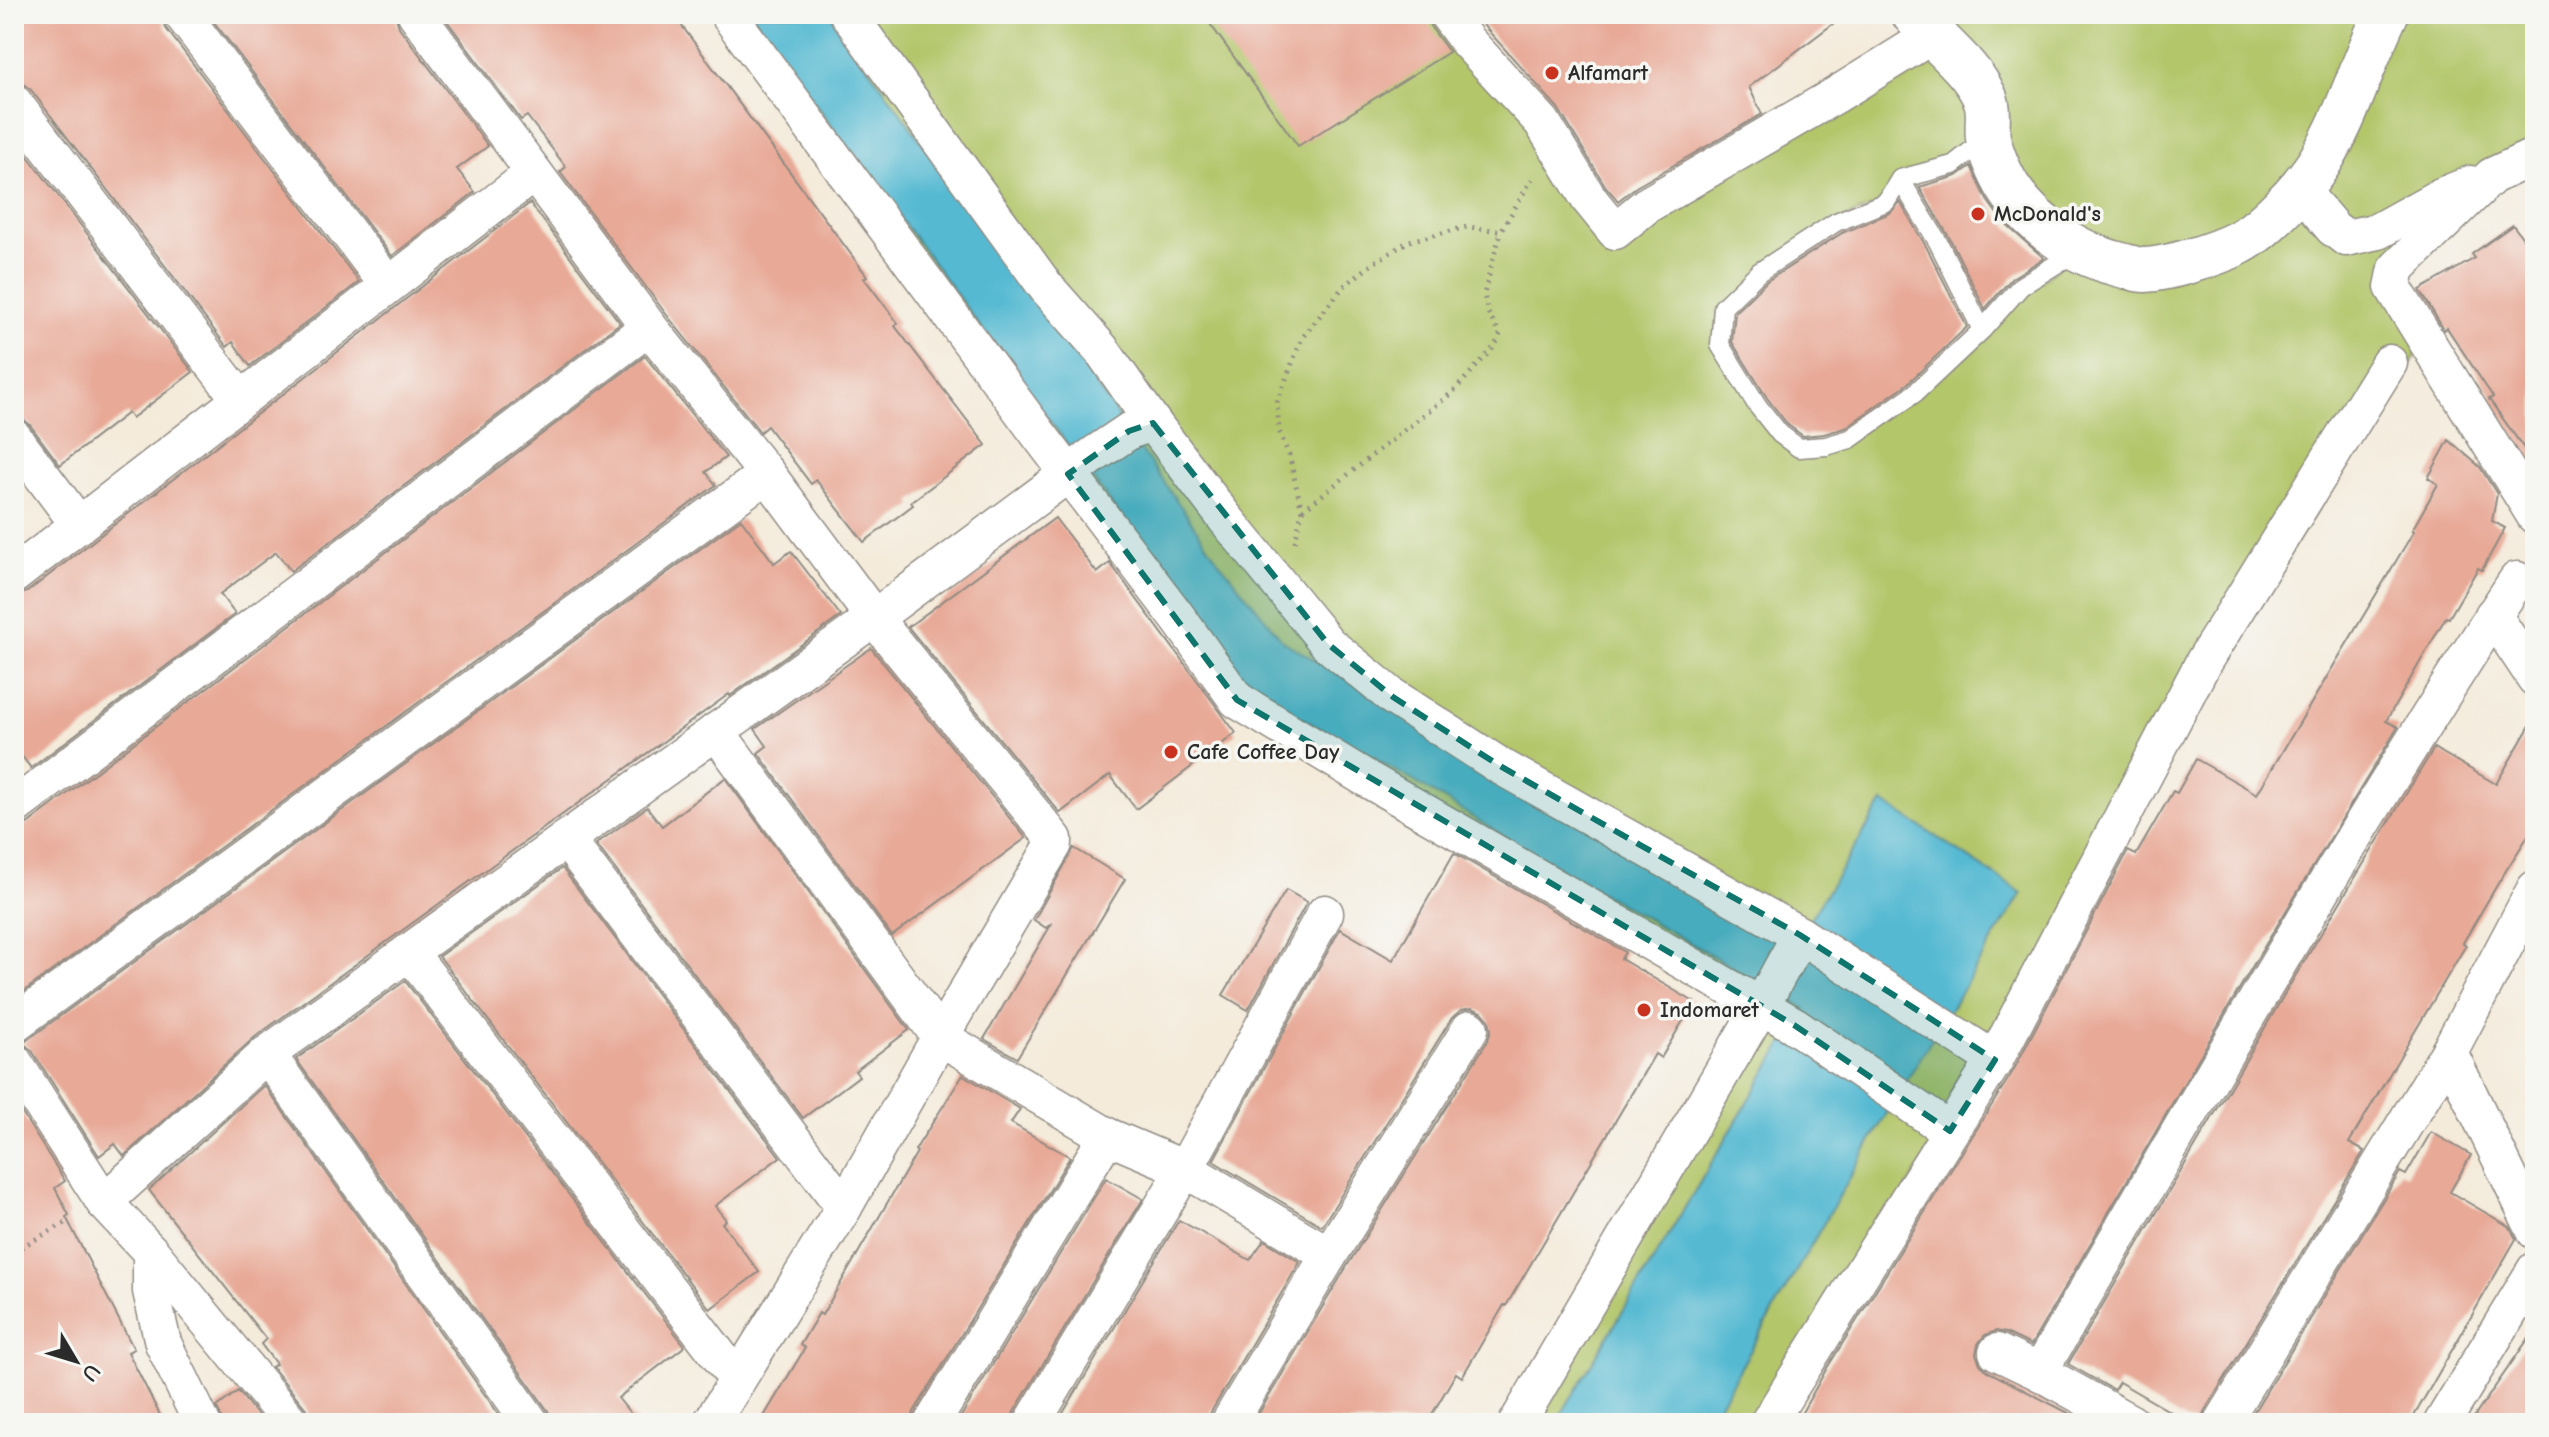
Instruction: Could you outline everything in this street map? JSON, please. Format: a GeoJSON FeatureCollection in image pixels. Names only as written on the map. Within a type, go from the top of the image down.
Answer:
{"type":"FeatureCollection","features":[{"type":"Feature","properties":{"kind":"street"},"geometry":{"type":"LineString","coordinates":[[182,14],[388,285]]}},
{"type":"Feature","properties":{"kind":"street"},"geometry":{"type":"LineString","coordinates":[[416,14],[649,327],[767,474],[874,618],[1054,839],[1049,853],[844,1207],[711,1423]]}},
{"type":"Feature","properties":{"kind":"street"},"geometry":{"type":"LineString","coordinates":[[728,14],[1237,700],[1367,779],[1794,1025],[1950,1131]]}},
{"type":"Feature","properties":{"kind":"street"},"geometry":{"type":"LineString","coordinates":[[848,14],[1046,287],[1101,349],[1153,423],[1328,644],[1393,697],[1500,766],[1800,935],[1995,1060]]}},
{"type":"Feature","properties":{"kind":"street"},"geometry":{"type":"LineString","coordinates":[[1447,14],[1467,41],[1542,122],[1589,199],[1615,231],[1647,205],[1836,95],[1922,25],[1963,64],[1985,98],[1988,137],[2012,193],[2058,238],[2108,262],[2143,270],[2189,261],[2239,243],[2265,224],[2318,166],[2336,133],[2386,14]]}},
{"type":"Feature","properties":{"kind":"street"},"geometry":{"type":"LineString","coordinates":[[14,103],[240,399]]}},
{"type":"Feature","properties":{"kind":"street"},"geometry":{"type":"LineString","coordinates":[[2299,188],[2333,228],[2346,238],[2378,231],[2441,196],[2535,156]]}},
{"type":"Feature","properties":{"kind":"street"},"geometry":{"type":"LineString","coordinates":[[14,575],[534,173]]}},
{"type":"Feature","properties":{"kind":"street"},"geometry":{"type":"LineString","coordinates":[[2492,176],[2397,268],[2393,287],[2535,516]]}},
{"type":"Feature","properties":{"kind":"street"},"geometry":{"type":"LineString","coordinates":[[14,807],[649,327]]}},
{"type":"Feature","properties":{"kind":"street"},"geometry":{"type":"LineString","coordinates":[[1768,1423],[1995,1060],[2204,661],[2389,363]]}},
{"type":"Feature","properties":{"kind":"street"},"geometry":{"type":"LineString","coordinates":[[104,1202],[267,1054],[874,618],[1068,474],[1129,431],[1153,423]]}},
{"type":"Feature","properties":{"kind":"street"},"geometry":{"type":"LineString","coordinates":[[14,438],[79,525]]}},
{"type":"Feature","properties":{"kind":"street"},"geometry":{"type":"LineString","coordinates":[[14,1024],[767,474]]}},
{"type":"Feature","properties":{"kind":"street"},"geometry":{"type":"LineString","coordinates":[[2039,1372],[2301,927],[2517,580]]}},
{"type":"Feature","properties":{"kind":"street"},"geometry":{"type":"LineString","coordinates":[[2493,615],[2535,678]]}},
{"type":"Feature","properties":{"kind":"street"},"geometry":{"type":"LineString","coordinates":[[716,731],[940,1037],[1107,1136],[1185,1169],[1329,1255]]}},
{"type":"Feature","properties":{"kind":"street"},"geometry":{"type":"LineString","coordinates":[[566,839],[844,1207]]}},
{"type":"Feature","properties":{"kind":"street"},"geometry":{"type":"LineString","coordinates":[[2222,1423],[2449,1052],[2535,889]]}},
{"type":"Feature","properties":{"kind":"street"},"geometry":{"type":"LineString","coordinates":[[1032,1423],[1185,1169],[1325,913]]}},
{"type":"Feature","properties":{"kind":"street"},"geometry":{"type":"LineString","coordinates":[[1517,1423],[1800,935]]}},
{"type":"Feature","properties":{"kind":"street"},"geometry":{"type":"LineString","coordinates":[[409,952],[737,1379]]}},
{"type":"Feature","properties":{"kind":"street"},"geometry":{"type":"LineString","coordinates":[[1229,1423],[1470,1029]]}},
{"type":"Feature","properties":{"kind":"street"},"geometry":{"type":"LineString","coordinates":[[2449,1052],[2535,1231]]}},
{"type":"Feature","properties":{"kind":"street"},"geometry":{"type":"LineString","coordinates":[[267,1054],[531,1423]]}},
{"type":"Feature","properties":{"kind":"street"},"geometry":{"type":"LineString","coordinates":[[14,1062],[104,1202],[151,1252],[291,1423]]}},
{"type":"Feature","properties":{"kind":"street"},"geometry":{"type":"LineString","coordinates":[[932,1423],[1107,1136]]}},
{"type":"Feature","properties":{"kind":"street"},"geometry":{"type":"LineString","coordinates":[[151,1252],[151,1291],[163,1343],[202,1423]]}},
{"type":"Feature","properties":{"kind":"street"},"geometry":{"type":"LineString","coordinates":[[2442,1423],[2535,1270]]}},
{"type":"Feature","properties":{"kind":"street"},"geometry":{"type":"LineString","coordinates":[[1997,1352],[2131,1423]]}},
{"type":"Feature","properties":{"kind":"lane"},"geometry":{"type":"LineString","coordinates":[[1988,137],[1953,165],[1900,179],[1886,202],[1836,222],[1759,272],[1723,307],[1720,345],[1758,407],[1780,434],[1799,448],[1826,446],[1850,439],[1915,393],[1982,330],[2021,286],[2080,250]]}},
{"type":"Feature","properties":{"kind":"lane"},"geometry":{"type":"LineString","coordinates":[[1900,179],[1938,242],[1982,330]]}},
{"type":"Feature","properties":{"kind":"path"},"geometry":{"type":"LineString","coordinates":[[1302,511],[1453,392],[1495,346],[1500,334],[1488,313],[1484,294],[1501,231],[1535,174],[1558,147]]}},
{"type":"Feature","properties":{"kind":"path"},"geometry":{"type":"LineString","coordinates":[[1283,590],[1302,511],[1289,455],[1279,431],[1277,402],[1302,338],[1344,286],[1409,241],[1467,227],[1501,231]]}},
{"type":"Feature","properties":{"kind":"path"},"geometry":{"type":"LineString","coordinates":[[14,1251],[104,1202]]}},
{"type":"Feature","properties":{"kind":"highlighted area"},"geometry":{"type":"Polygon","coordinates":[[[1153,423],[1328,644],[1393,697],[1500,766],[1800,935],[1995,1060],[1950,1131],[1794,1025],[1237,700],[1068,474],[1129,431],[1153,423]]]}},
{"type":"Feature","properties":{"kind":"green space"},"geometry":{"type":"Polygon","coordinates":[[[728,14],[1447,14],[1615,230],[1931,36],[1914,14],[2535,14],[2535,156],[2397,268],[2426,340],[2224,654],[1768,1423],[1517,1423],[1761,1005],[1237,700],[728,14]],[[1988,138],[1953,165],[1901,179],[1886,202],[1838,221],[1723,307],[1720,345],[1799,448],[1850,439],[2079,250],[1988,138]]]}},
{"type":"Feature","properties":{"kind":"water"},"geometry":{"type":"Polygon","coordinates":[[[749,14],[830,14],[1220,563],[1283,641],[1724,906],[1800,935],[1883,802],[2022,893],[1898,1094],[1709,1423],[1556,1423],[1806,1009],[1521,847],[1246,683],[749,14]]]}},
{"type":"Feature","properties":{"kind":"building"},"geometry":{"type":"Polygon","coordinates":[[[14,14],[161,14],[165,27],[359,282],[250,366],[233,342],[227,347],[31,90],[14,82],[14,14]]]}},
{"type":"Feature","properties":{"kind":"building"},"geometry":{"type":"Polygon","coordinates":[[[208,14],[395,14],[399,27],[488,146],[457,169],[475,192],[392,256],[208,14]]]}},
{"type":"Feature","properties":{"kind":"building"},"geometry":{"type":"Polygon","coordinates":[[[442,14],[673,14],[867,276],[864,278],[898,323],[895,326],[986,445],[864,542],[816,480],[811,484],[767,426],[760,432],[666,314],[560,172],[566,167],[527,116],[521,120],[442,14]]]}},
{"type":"Feature","properties":{"kind":"building"},"geometry":{"type":"Polygon","coordinates":[[[1203,14],[1426,14],[1430,26],[1449,52],[1298,146],[1203,14]]]}},
{"type":"Feature","properties":{"kind":"building"},"geometry":{"type":"Polygon","coordinates":[[[1473,14],[1846,14],[1749,87],[1762,114],[1636,187],[1618,201],[1606,187],[1558,108],[1473,14]]]}},
{"type":"Feature","properties":{"kind":"building"},"geometry":{"type":"Polygon","coordinates":[[[14,138],[193,372],[132,418],[128,413],[60,465],[30,425],[14,417],[14,138]]]}},
{"type":"Feature","properties":{"kind":"building"},"geometry":{"type":"Polygon","coordinates":[[[1971,166],[1987,200],[2003,222],[2044,258],[2012,278],[1985,309],[1949,237],[1919,187],[1957,176],[1971,166]]]}},
{"type":"Feature","properties":{"kind":"building"},"geometry":{"type":"Polygon","coordinates":[[[1900,202],[1967,327],[1907,384],[1845,428],[1803,436],[1788,425],[1767,398],[1732,342],[1735,312],[1767,281],[1842,233],[1890,213],[1900,202]]]}},
{"type":"Feature","properties":{"kind":"building"},"geometry":{"type":"Polygon","coordinates":[[[530,203],[620,323],[291,571],[276,552],[220,594],[235,614],[31,768],[14,746],[14,596],[27,592],[530,203]]]}},
{"type":"Feature","properties":{"kind":"building"},"geometry":{"type":"Polygon","coordinates":[[[2513,225],[2535,255],[2535,464],[2489,399],[2493,397],[2447,328],[2444,330],[2420,290],[2475,258],[2472,254],[2513,225]]]}},
{"type":"Feature","properties":{"kind":"building"},"geometry":{"type":"Polygon","coordinates":[[[645,356],[726,457],[706,472],[716,485],[16,997],[14,828],[27,824],[645,356]]]}},
{"type":"Feature","properties":{"kind":"building"},"geometry":{"type":"Polygon","coordinates":[[[2449,440],[2480,467],[2497,494],[2492,521],[2505,528],[2482,570],[2478,568],[2449,618],[2446,617],[2386,721],[2398,727],[2255,962],[2031,1345],[1996,1331],[1985,1335],[1978,1344],[1976,1354],[1987,1371],[2088,1423],[1796,1423],[1827,1368],[2013,1071],[2128,851],[2136,855],[2173,791],[2177,793],[2196,759],[2257,794],[2414,531],[2438,484],[2428,478],[2449,440]]]}},
{"type":"Feature","properties":{"kind":"building"},"geometry":{"type":"Polygon","coordinates":[[[1055,518],[1097,573],[1110,563],[1236,733],[1136,809],[1110,775],[1060,813],[908,627],[1055,518]]]}},
{"type":"Feature","properties":{"kind":"building"},"geometry":{"type":"Polygon","coordinates":[[[741,519],[774,563],[791,551],[841,616],[255,1037],[124,1156],[115,1144],[99,1156],[32,1051],[23,1043],[741,519]]]}},
{"type":"Feature","properties":{"kind":"building"},"geometry":{"type":"Polygon","coordinates":[[[871,648],[1026,838],[892,936],[758,753],[767,746],[755,729],[871,648]]]}},
{"type":"Feature","properties":{"kind":"building"},"geometry":{"type":"Polygon","coordinates":[[[2535,717],[2535,825],[2463,943],[2466,945],[2349,1143],[2364,1151],[2204,1412],[2201,1423],[2190,1423],[2119,1382],[2114,1390],[2068,1364],[2291,983],[2434,748],[2496,784],[2535,717]]]}},
{"type":"Feature","properties":{"kind":"building"},"geometry":{"type":"Polygon","coordinates":[[[725,778],[909,1030],[855,1071],[859,1076],[803,1118],[596,844],[647,807],[662,826],[725,778]]]}},
{"type":"Feature","properties":{"kind":"building"},"geometry":{"type":"Polygon","coordinates":[[[1074,848],[1125,879],[1017,1058],[984,1039],[1052,923],[1046,928],[1034,920],[1074,848]]]}},
{"type":"Feature","properties":{"kind":"building"},"geometry":{"type":"Polygon","coordinates":[[[1454,853],[1625,952],[1621,959],[1694,1002],[1661,1058],[1655,1054],[1506,1306],[1462,1377],[1456,1373],[1427,1423],[1253,1423],[1488,1040],[1491,1030],[1489,1020],[1482,1012],[1472,1008],[1461,1010],[1452,1018],[1322,1226],[1213,1161],[1340,929],[1393,960],[1454,853]]]}},
{"type":"Feature","properties":{"kind":"building"},"geometry":{"type":"Polygon","coordinates":[[[562,868],[780,1157],[715,1206],[726,1220],[722,1223],[759,1272],[710,1309],[439,956],[562,868]]]}},
{"type":"Feature","properties":{"kind":"building"},"geometry":{"type":"Polygon","coordinates":[[[1286,890],[1307,902],[1248,1010],[1223,995],[1286,890]]]}},
{"type":"Feature","properties":{"kind":"building"},"geometry":{"type":"Polygon","coordinates":[[[405,981],[685,1346],[618,1398],[638,1423],[552,1423],[548,1411],[296,1059],[405,981]]]}},
{"type":"Feature","properties":{"kind":"building"},"geometry":{"type":"Polygon","coordinates":[[[963,1075],[1020,1109],[1011,1123],[1070,1157],[914,1412],[911,1423],[760,1423],[805,1348],[800,1345],[819,1313],[822,1315],[917,1152],[915,1150],[963,1075]]]}},
{"type":"Feature","properties":{"kind":"building"},"geometry":{"type":"Polygon","coordinates":[[[264,1085],[505,1423],[311,1423],[307,1410],[272,1367],[276,1364],[261,1344],[266,1339],[149,1190],[264,1085]]]}},
{"type":"Feature","properties":{"kind":"building"},"geometry":{"type":"Polygon","coordinates":[[[18,1107],[65,1181],[55,1188],[69,1215],[66,1217],[134,1349],[128,1352],[164,1423],[14,1423],[14,1109],[18,1107]]]}},
{"type":"Feature","properties":{"kind":"building"},"geometry":{"type":"Polygon","coordinates":[[[2431,1132],[2471,1155],[2450,1192],[2510,1227],[2516,1239],[2410,1423],[2247,1423],[2400,1172],[2406,1175],[2431,1132]]]}},
{"type":"Feature","properties":{"kind":"building"},"geometry":{"type":"Polygon","coordinates":[[[1106,1178],[1143,1199],[1014,1412],[1011,1423],[957,1423],[1106,1178]]]}},
{"type":"Feature","properties":{"kind":"building"},"geometry":{"type":"Polygon","coordinates":[[[1179,1220],[1250,1260],[1264,1240],[1300,1262],[1211,1412],[1208,1423],[1057,1423],[1179,1220]]]}},
{"type":"Feature","properties":{"kind":"building"},"geometry":{"type":"Polygon","coordinates":[[[2535,1329],[2535,1423],[2470,1423],[2535,1329]]]}},
{"type":"Feature","properties":{"kind":"building"},"geometry":{"type":"Polygon","coordinates":[[[238,1391],[264,1423],[223,1423],[217,1407],[238,1391]]]}},
{"type":"Feature","properties":{"kind":"place","name":"Alfamart"},"geometry":{"type":"Point","coordinates":[1552,73]}},
{"type":"Feature","properties":{"kind":"place","name":"McDonald's"},"geometry":{"type":"Point","coordinates":[1978,214]}},
{"type":"Feature","properties":{"kind":"place","name":"Cafe Coffee Day"},"geometry":{"type":"Point","coordinates":[1171,752]}},
{"type":"Feature","properties":{"kind":"place","name":"Indomaret"},"geometry":{"type":"Point","coordinates":[1644,1010]}}]}
